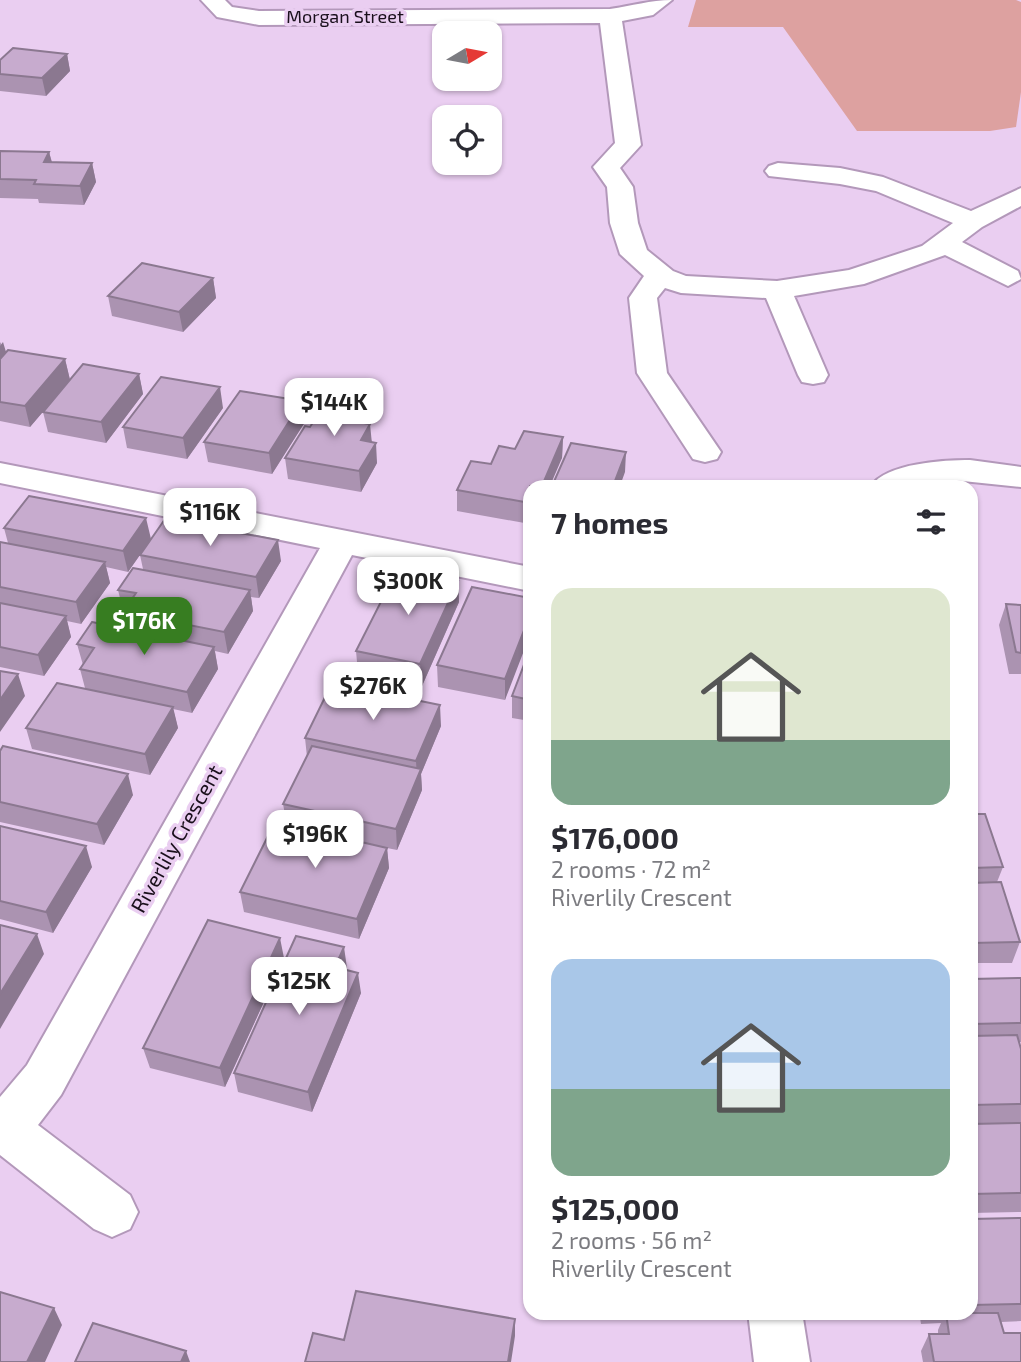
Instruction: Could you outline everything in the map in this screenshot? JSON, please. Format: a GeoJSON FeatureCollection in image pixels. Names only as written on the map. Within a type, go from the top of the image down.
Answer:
{"type":"FeatureCollection","features":[{"type":"Feature","properties":{"kind":"street","name":"Morgan Street"},"geometry":{"type":"LineString","coordinates":[[212,0],[225,12],[259,18],[610,16],[645,10],[662,0]]}},
{"type":"Feature","properties":{"kind":"street"},"geometry":{"type":"LineString","coordinates":[[610,16],[628,145],[606,167],[620,187],[624,223],[634,254],[663,277],[681,284],[777,290],[854,278],[932,252],[972,221],[1021,196]]}},
{"type":"Feature","properties":{"kind":"street"},"geometry":{"type":"LineString","coordinates":[[778,171],[840,176],[883,185],[972,221]]}},
{"type":"Feature","properties":{"kind":"street"},"geometry":{"type":"LineString","coordinates":[[943,243],[1007,277]]}},
{"type":"Feature","properties":{"kind":"street"},"geometry":{"type":"LineString","coordinates":[[663,277],[650,285],[643,298],[652,373],[705,452]]}},
{"type":"Feature","properties":{"kind":"street"},"geometry":{"type":"LineString","coordinates":[[777,290],[813,375]]}},
{"type":"Feature","properties":{"kind":"street"},"geometry":{"type":"LineString","coordinates":[[906,480],[935,470],[977,468],[1021,477]]}},
{"type":"Feature","properties":{"kind":"street"},"geometry":{"type":"LineString","coordinates":[[0,473],[523,578]]}},
{"type":"Feature","properties":{"kind":"street","name":"Riverlily Crescent"},"geometry":{"type":"LineString","coordinates":[[2,1126],[27,1104],[44,1080],[342,540]]}},
{"type":"Feature","properties":{"kind":"street"},"geometry":{"type":"LineString","coordinates":[[2,1126],[29,1150],[112,1212]]}},
{"type":"Feature","properties":{"kind":"street"},"geometry":{"type":"LineString","coordinates":[[776,1320],[782,1362]]}},
{"type":"Feature","properties":{"kind":"shaded area"},"geometry":{"type":"Polygon","coordinates":[[[696,0],[1016,0],[1021,2],[1021,92],[1016,127],[990,131],[857,131],[783,27],[688,27],[696,0]]]}},
{"type":"Feature","properties":{"kind":"building"},"geometry":{"type":"Polygon","coordinates":[[[13,48],[67,54],[42,78],[0,74],[0,60],[13,48]]]}},
{"type":"Feature","properties":{"kind":"building"},"geometry":{"type":"Polygon","coordinates":[[[0,151],[49,152],[44,162],[92,163],[80,186],[34,184],[36,180],[0,179],[0,151]]]}},
{"type":"Feature","properties":{"kind":"building"},"geometry":{"type":"Polygon","coordinates":[[[142,263],[213,278],[179,312],[108,296],[142,263]]]}},
{"type":"Feature","properties":{"kind":"building"},"geometry":{"type":"Polygon","coordinates":[[[8,350],[65,359],[25,406],[0,402],[0,359],[8,350]]]}},
{"type":"Feature","properties":{"kind":"building"},"geometry":{"type":"Polygon","coordinates":[[[83,364],[139,374],[101,422],[43,412],[83,364]]]}},
{"type":"Feature","properties":{"kind":"building"},"geometry":{"type":"Polygon","coordinates":[[[161,377],[220,387],[183,438],[123,427],[161,377]]]}},
{"type":"Feature","properties":{"kind":"building"},"geometry":{"type":"Polygon","coordinates":[[[240,391],[302,401],[269,453],[204,442],[240,391]]]}},
{"type":"Feature","properties":{"kind":"building"},"geometry":{"type":"Polygon","coordinates":[[[329,397],[363,403],[352,421],[370,424],[361,440],[376,443],[359,471],[285,458],[305,426],[310,427],[329,397]]]}},
{"type":"Feature","properties":{"kind":"building"},"geometry":{"type":"Polygon","coordinates":[[[524,431],[563,437],[545,480],[523,480],[523,502],[457,490],[471,461],[491,464],[499,446],[515,449],[524,431]]]}},
{"type":"Feature","properties":{"kind":"building"},"geometry":{"type":"Polygon","coordinates":[[[571,443],[626,452],[615,480],[555,480],[571,443]]]}},
{"type":"Feature","properties":{"kind":"building"},"geometry":{"type":"Polygon","coordinates":[[[29,496],[146,518],[123,551],[4,528],[29,496]]]}},
{"type":"Feature","properties":{"kind":"building"},"geometry":{"type":"Polygon","coordinates":[[[165,519],[278,540],[256,577],[140,555],[165,519]]]}},
{"type":"Feature","properties":{"kind":"building"},"geometry":{"type":"Polygon","coordinates":[[[0,542],[105,562],[76,602],[0,587],[0,542]]]}},
{"type":"Feature","properties":{"kind":"building"},"geometry":{"type":"Polygon","coordinates":[[[133,568],[250,590],[224,632],[123,612],[136,593],[118,590],[133,568]]]}},
{"type":"Feature","properties":{"kind":"building"},"geometry":{"type":"Polygon","coordinates":[[[397,570],[458,581],[420,664],[356,651],[397,570]]]}},
{"type":"Feature","properties":{"kind":"building"},"geometry":{"type":"Polygon","coordinates":[[[472,587],[523,597],[523,633],[505,679],[437,665],[472,587]]]}},
{"type":"Feature","properties":{"kind":"building"},"geometry":{"type":"Polygon","coordinates":[[[0,603],[66,616],[38,655],[0,647],[0,603]]]}},
{"type":"Feature","properties":{"kind":"building"},"geometry":{"type":"Polygon","coordinates":[[[1006,604],[1021,605],[1021,653],[1016,652],[1006,604]]]}},
{"type":"Feature","properties":{"kind":"building"},"geometry":{"type":"Polygon","coordinates":[[[92,622],[214,647],[187,692],[80,669],[94,648],[77,644],[92,622]]]}},
{"type":"Feature","properties":{"kind":"building"},"geometry":{"type":"Polygon","coordinates":[[[523,667],[523,698],[512,696],[523,667]]]}},
{"type":"Feature","properties":{"kind":"building"},"geometry":{"type":"Polygon","coordinates":[[[0,671],[18,674],[0,700],[0,671]]]}},
{"type":"Feature","properties":{"kind":"building"},"geometry":{"type":"Polygon","coordinates":[[[57,683],[173,707],[145,754],[26,728],[57,683]]]}},
{"type":"Feature","properties":{"kind":"building"},"geometry":{"type":"Polygon","coordinates":[[[332,683],[440,705],[416,761],[305,738],[332,683]]]}},
{"type":"Feature","properties":{"kind":"building"},"geometry":{"type":"Polygon","coordinates":[[[3,746],[128,774],[97,824],[0,802],[0,751],[3,746]]]}},
{"type":"Feature","properties":{"kind":"building"},"geometry":{"type":"Polygon","coordinates":[[[312,746],[421,769],[396,829],[283,804],[312,746]]]}},
{"type":"Feature","properties":{"kind":"building"},"geometry":{"type":"Polygon","coordinates":[[[978,814],[985,814],[1003,867],[978,868],[978,814]]]}},
{"type":"Feature","properties":{"kind":"building"},"geometry":{"type":"Polygon","coordinates":[[[275,822],[387,848],[357,919],[240,892],[275,822]]]}},
{"type":"Feature","properties":{"kind":"building"},"geometry":{"type":"Polygon","coordinates":[[[0,826],[86,846],[46,912],[0,901],[0,826]]]}},
{"type":"Feature","properties":{"kind":"building"},"geometry":{"type":"Polygon","coordinates":[[[1001,882],[1020,942],[978,943],[978,883],[1001,882]]]}},
{"type":"Feature","properties":{"kind":"building"},"geometry":{"type":"Polygon","coordinates":[[[208,920],[280,938],[220,1068],[143,1048],[208,920]]]}},
{"type":"Feature","properties":{"kind":"building"},"geometry":{"type":"Polygon","coordinates":[[[0,925],[37,934],[0,994],[0,925]]]}},
{"type":"Feature","properties":{"kind":"building"},"geometry":{"type":"Polygon","coordinates":[[[296,936],[344,947],[335,967],[358,973],[308,1092],[234,1073],[296,936]]]}},
{"type":"Feature","properties":{"kind":"building"},"geometry":{"type":"Polygon","coordinates":[[[1021,978],[1021,1023],[978,1024],[978,979],[1021,978]]]}},
{"type":"Feature","properties":{"kind":"building"},"geometry":{"type":"Polygon","coordinates":[[[1017,1035],[1021,1049],[1021,1104],[978,1105],[978,1036],[1017,1035]]]}},
{"type":"Feature","properties":{"kind":"building"},"geometry":{"type":"Polygon","coordinates":[[[1021,1123],[1021,1193],[978,1194],[978,1124],[1021,1123]]]}},
{"type":"Feature","properties":{"kind":"building"},"geometry":{"type":"Polygon","coordinates":[[[1021,1218],[1021,1304],[978,1305],[978,1219],[1021,1218]]]}},
{"type":"Feature","properties":{"kind":"building"},"geometry":{"type":"Polygon","coordinates":[[[356,1291],[515,1319],[508,1362],[305,1362],[313,1333],[344,1340],[356,1291]]]}},
{"type":"Feature","properties":{"kind":"building"},"geometry":{"type":"Polygon","coordinates":[[[0,1292],[54,1308],[27,1362],[0,1362],[0,1292]]]}},
{"type":"Feature","properties":{"kind":"building"},"geometry":{"type":"Polygon","coordinates":[[[978,1313],[998,1313],[1004,1333],[1021,1333],[1021,1362],[934,1362],[929,1334],[949,1334],[947,1320],[978,1320],[978,1313]]]}},
{"type":"Feature","properties":{"kind":"building"},"geometry":{"type":"Polygon","coordinates":[[[93,1323],[186,1351],[181,1362],[75,1362],[93,1323]]]}}]}
